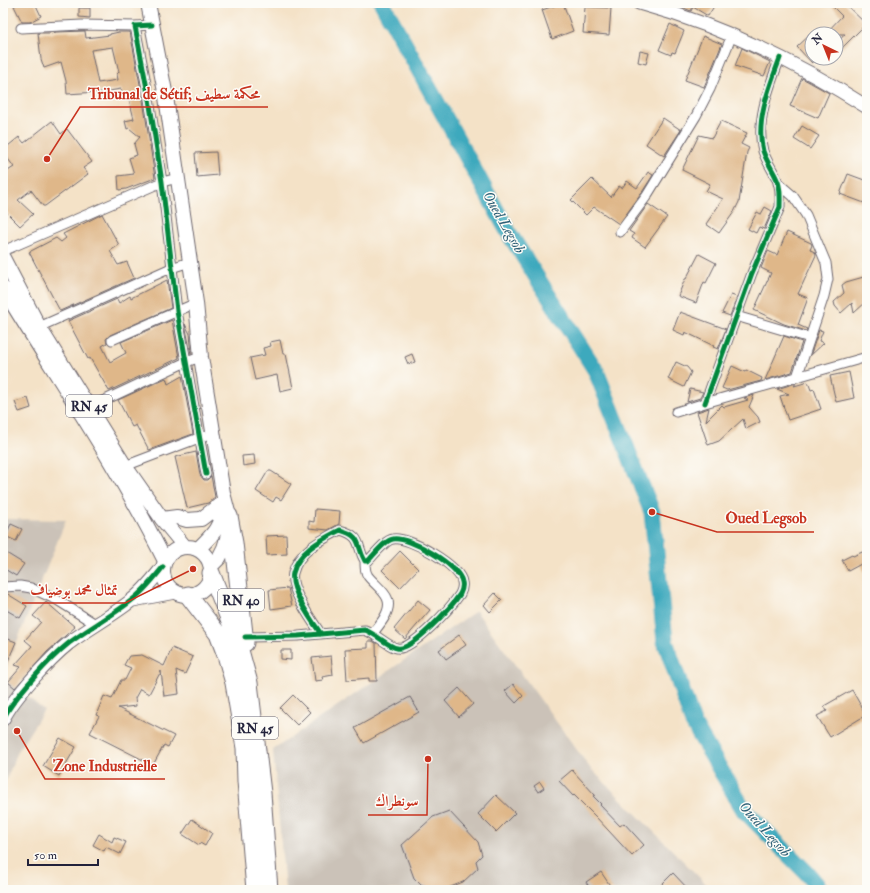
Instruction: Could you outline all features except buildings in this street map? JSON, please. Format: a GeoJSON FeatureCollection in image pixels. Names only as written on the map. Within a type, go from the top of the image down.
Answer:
{"type":"FeatureCollection","features":[{"type":"Feature","properties":{"kind":"highway","name":"RN 40"},"geometry":{"type":"LineString","coordinates":[[225,504],[234,543],[249,683]]}},
{"type":"Feature","properties":{"kind":"highway","name":"RN 45"},"geometry":{"type":"LineString","coordinates":[[211,570],[236,636],[249,683],[261,785],[268,890]]}},
{"type":"Feature","properties":{"kind":"highway","name":"RN 45"},"geometry":{"type":"LineString","coordinates":[[181,593],[218,634],[234,683],[245,748],[246,781],[255,890]]}},
{"type":"Feature","properties":{"kind":"main road","name":"RN 40"},"geometry":{"type":"LineString","coordinates":[[148,3],[166,97],[196,303],[206,435],[225,504],[221,520],[212,534],[191,548]]}},
{"type":"Feature","properties":{"kind":"main road","name":"RN 45"},"geometry":{"type":"LineString","coordinates":[[3,258],[39,327],[125,466],[162,519],[191,548]]}},
{"type":"Feature","properties":{"kind":"main road","name":"RN 45"},"geometry":{"type":"LineString","coordinates":[[3,288],[125,486],[164,564]]}},
{"type":"Feature","properties":{"kind":"main road"},"geometry":{"type":"LineString","coordinates":[[162,519],[177,517],[187,520],[202,519],[225,504],[228,535],[224,548],[211,570]]}},
{"type":"Feature","properties":{"kind":"main road"},"geometry":{"type":"LineString","coordinates":[[191,548],[204,554],[208,559],[211,570],[210,580],[201,591],[181,593],[165,581],[163,574],[164,564],[173,551],[191,548]]}},
{"type":"Feature","properties":{"kind":"street"},"geometry":{"type":"LineString","coordinates":[[639,3],[666,10],[732,35],[835,86],[867,107]]}},
{"type":"Feature","properties":{"kind":"street"},"geometry":{"type":"LineString","coordinates":[[21,28],[82,25],[152,25]]}},
{"type":"Feature","properties":{"kind":"street"},"geometry":{"type":"LineString","coordinates":[[135,26],[149,98],[162,182],[177,311],[186,362],[206,435],[206,474]]}},
{"type":"Feature","properties":{"kind":"street"},"geometry":{"type":"LineString","coordinates":[[620,232],[646,198],[696,116],[710,89],[732,35]]}},
{"type":"Feature","properties":{"kind":"street"},"geometry":{"type":"LineString","coordinates":[[706,403],[736,316],[780,207],[778,183],[768,164],[763,150],[761,137],[765,100],[780,58]]}},
{"type":"Feature","properties":{"kind":"street"},"geometry":{"type":"LineString","coordinates":[[149,98],[166,97]]}},
{"type":"Feature","properties":{"kind":"street"},"geometry":{"type":"LineString","coordinates":[[3,251],[162,182],[178,178]]}},
{"type":"Feature","properties":{"kind":"street"},"geometry":{"type":"LineString","coordinates":[[778,183],[793,196],[806,215],[826,263],[828,279],[824,296],[797,377]]}},
{"type":"Feature","properties":{"kind":"street"},"geometry":{"type":"LineString","coordinates":[[39,327],[171,268],[190,262]]}},
{"type":"Feature","properties":{"kind":"street"},"geometry":{"type":"LineString","coordinates":[[112,340],[196,303]]}},
{"type":"Feature","properties":{"kind":"street"},"geometry":{"type":"LineString","coordinates":[[736,316],[810,338]]}},
{"type":"Feature","properties":{"kind":"street"},"geometry":{"type":"LineString","coordinates":[[90,408],[186,362],[201,357]]}},
{"type":"Feature","properties":{"kind":"street"},"geometry":{"type":"LineString","coordinates":[[676,412],[867,357]]}},
{"type":"Feature","properties":{"kind":"street"},"geometry":{"type":"LineString","coordinates":[[125,466],[206,435]]}},
{"type":"Feature","properties":{"kind":"street"},"geometry":{"type":"LineString","coordinates":[[321,634],[305,609],[294,585],[292,574],[296,564],[310,548],[340,530],[349,533],[358,542],[362,557],[365,561],[368,576],[386,594],[388,607],[385,617],[373,633]]}},
{"type":"Feature","properties":{"kind":"street"},"geometry":{"type":"LineString","coordinates":[[245,637],[298,636],[365,630],[373,633],[396,648],[404,648],[413,643],[436,622],[460,594],[462,580],[458,573],[450,565],[433,553],[412,543],[393,539],[388,541],[368,561],[365,561]]}},
{"type":"Feature","properties":{"kind":"street"},"geometry":{"type":"LineString","coordinates":[[3,718],[27,686],[59,652],[134,600],[154,579],[164,564]]}},
{"type":"Feature","properties":{"kind":"street"},"geometry":{"type":"LineString","coordinates":[[3,587],[20,586],[32,588],[57,600],[96,625]]}},
{"type":"Feature","properties":{"kind":"street"},"geometry":{"type":"LineString","coordinates":[[134,600],[181,593]]}},
{"type":"Feature","properties":{"kind":"shaded area"},"geometry":{"type":"Polygon","coordinates":[[[3,519],[66,520],[3,676],[3,519]]]}},
{"type":"Feature","properties":{"kind":"shaded area"},"geometry":{"type":"Polygon","coordinates":[[[476,611],[590,768],[712,890],[285,890],[273,750],[476,611]]]}},
{"type":"Feature","properties":{"kind":"shaded area"},"geometry":{"type":"Polygon","coordinates":[[[3,678],[44,710],[18,751],[3,787],[3,678]]]}},
{"type":"Feature","properties":{"kind":"waterway","name":"Oued Legsob"},"geometry":{"type":"LineString","coordinates":[[382,3],[510,235],[596,371],[652,512],[665,641],[693,723],[744,810],[807,873],[821,890]]}},
{"type":"Feature","properties":{"kind":"cycle path"},"geometry":{"type":"LineString","coordinates":[[152,25],[135,26],[149,99],[162,182],[177,311],[206,474]]}},
{"type":"Feature","properties":{"kind":"cycle path"},"geometry":{"type":"LineString","coordinates":[[705,403],[752,273],[780,207],[779,185],[766,159],[761,139],[762,116],[765,103],[780,58]]}},
{"type":"Feature","properties":{"kind":"cycle path"},"geometry":{"type":"LineString","coordinates":[[245,637],[298,636],[365,630],[394,647],[403,647],[412,643],[421,636],[449,608],[460,594],[462,582],[459,575],[453,568],[433,553],[400,539],[390,540],[383,545],[368,561],[365,561],[356,538],[347,532],[340,530],[319,542],[306,552],[300,558],[293,573],[294,587],[302,605],[312,621],[317,628],[321,634]]}},
{"type":"Feature","properties":{"kind":"cycle path"},"geometry":{"type":"LineString","coordinates":[[3,719],[15,700],[52,658],[69,643],[117,611],[136,596],[149,584],[163,567]]}},
{"type":"Feature","properties":{"kind":"place","name":"Tribunal de Sétif; محكمة سطيف"},"geometry":{"type":"Point","coordinates":[47,159]}},
{"type":"Feature","properties":{"kind":"place","name":"Oued Legsob"},"geometry":{"type":"Point","coordinates":[652,512]}},
{"type":"Feature","properties":{"kind":"place","name":"تمثال محمد بوضياف"},"geometry":{"type":"Point","coordinates":[193,569]}},
{"type":"Feature","properties":{"kind":"place","name":"Zone Industrielle"},"geometry":{"type":"Point","coordinates":[17,731]}},
{"type":"Feature","properties":{"kind":"place","name":"سونطراك"},"geometry":{"type":"Point","coordinates":[428,759]}}]}
